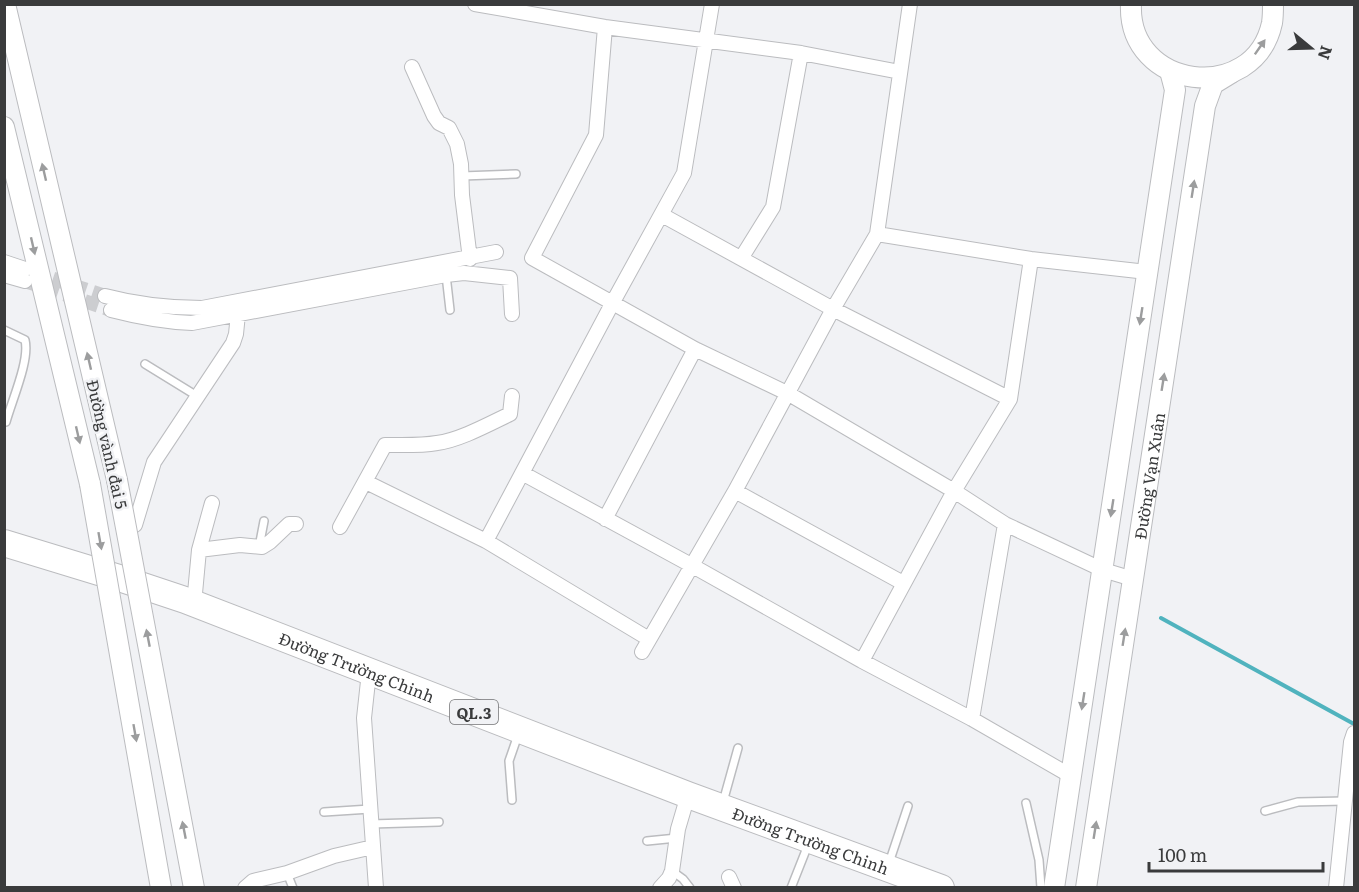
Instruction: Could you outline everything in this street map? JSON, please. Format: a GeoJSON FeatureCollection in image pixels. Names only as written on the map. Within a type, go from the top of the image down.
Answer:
{"type":"FeatureCollection","features":[{"type":"Feature","properties":{"kind":"highway","name":"Đường Trường Chinh"},"geometry":{"type":"LineString","coordinates":[[4,543],[194,604],[688,795],[941,888]]}},
{"type":"Feature","properties":{"kind":"street","name":"Đường vành đai 5"},"geometry":{"type":"LineString","coordinates":[[5,4],[117,480],[194,888]]}},
{"type":"Feature","properties":{"kind":"street"},"geometry":{"type":"LineString","coordinates":[[475,4],[508,7],[605,27],[801,54],[900,72]]}},
{"type":"Feature","properties":{"kind":"street"},"geometry":{"type":"LineString","coordinates":[[486,541],[684,174],[712,4]]}},
{"type":"Feature","properties":{"kind":"street"},"geometry":{"type":"LineString","coordinates":[[642,652],[735,491],[833,309],[877,234],[910,4]]}},
{"type":"Feature","properties":{"kind":"street"},"geometry":{"type":"LineString","coordinates":[[1131,4],[1131,16],[1137,38],[1151,57],[1170,71],[1190,78],[1210,78],[1231,73]]}},
{"type":"Feature","properties":{"kind":"street","name":"Đường Vạn Xuân"},"geometry":{"type":"LineString","coordinates":[[1086,888],[1205,106],[1213,84],[1250,61],[1264,44],[1272,23],[1274,4]]}},
{"type":"Feature","properties":{"kind":"street"},"geometry":{"type":"LineString","coordinates":[[605,27],[596,135],[532,258],[694,349],[789,394],[954,491],[1005,524],[1103,570],[1133,579]]}},
{"type":"Feature","properties":{"kind":"street"},"geometry":{"type":"LineString","coordinates":[[742,257],[773,207],[801,54]]}},
{"type":"Feature","properties":{"kind":"street"},"geometry":{"type":"LineString","coordinates":[[412,67],[434,116],[454,135],[461,164],[470,259]]}},
{"type":"Feature","properties":{"kind":"street","name":"Đường Vạn Xuân"},"geometry":{"type":"LineString","coordinates":[[1054,888],[1175,90],[1170,71]]}},
{"type":"Feature","properties":{"kind":"street","name":"Đường vành đai 5"},"geometry":{"type":"LineString","coordinates":[[4,127],[90,484],[161,888]]}},
{"type":"Feature","properties":{"kind":"street"},"geometry":{"type":"LineString","coordinates":[[662,215],[833,309],[1010,399]]}},
{"type":"Feature","properties":{"kind":"street"},"geometry":{"type":"LineString","coordinates":[[877,234],[1031,259],[1147,272]]}},
{"type":"Feature","properties":{"kind":"street"},"geometry":{"type":"LineString","coordinates":[[105,296],[135,304],[164,308],[202,308],[470,259],[496,252]]}},
{"type":"Feature","properties":{"kind":"street"},"geometry":{"type":"LineString","coordinates":[[862,661],[954,491],[1010,399],[1031,259]]}},
{"type":"Feature","properties":{"kind":"street"},"geometry":{"type":"LineString","coordinates":[[4,262],[25,275],[4,275]]}},
{"type":"Feature","properties":{"kind":"street"},"geometry":{"type":"LineString","coordinates":[[111,310],[142,318],[192,323],[464,273],[510,278],[512,314]]}},
{"type":"Feature","properties":{"kind":"street"},"geometry":{"type":"LineString","coordinates":[[135,525],[154,462],[233,343],[237,334],[238,314]]}},
{"type":"Feature","properties":{"kind":"street"},"geometry":{"type":"LineString","coordinates":[[605,519],[694,349]]}},
{"type":"Feature","properties":{"kind":"street"},"geometry":{"type":"LineString","coordinates":[[340,527],[385,445],[412,446],[439,443],[482,427],[510,414],[512,396]]}},
{"type":"Feature","properties":{"kind":"street"},"geometry":{"type":"LineString","coordinates":[[522,473],[862,661],[972,719],[1071,776]]}},
{"type":"Feature","properties":{"kind":"street"},"geometry":{"type":"LineString","coordinates":[[366,482],[486,541],[649,639]]}},
{"type":"Feature","properties":{"kind":"street"},"geometry":{"type":"LineString","coordinates":[[735,491],[903,583]]}},
{"type":"Feature","properties":{"kind":"street"},"geometry":{"type":"LineString","coordinates":[[194,604],[199,550],[212,503]]}},
{"type":"Feature","properties":{"kind":"street"},"geometry":{"type":"LineString","coordinates":[[199,550],[240,545],[262,546],[270,542],[289,524],[296,524]]}},
{"type":"Feature","properties":{"kind":"street"},"geometry":{"type":"LineString","coordinates":[[972,719],[1005,524]]}},
{"type":"Feature","properties":{"kind":"street"},"geometry":{"type":"LineString","coordinates":[[369,672],[363,718],[376,888]]}},
{"type":"Feature","properties":{"kind":"street"},"geometry":{"type":"LineString","coordinates":[[1336,888],[1351,742],[1354,733]]}},
{"type":"Feature","properties":{"kind":"street"},"geometry":{"type":"LineString","coordinates":[[660,888],[672,871],[677,838],[688,795]]}},
{"type":"Feature","properties":{"kind":"street"},"geometry":{"type":"LineString","coordinates":[[245,888],[253,881],[287,873],[334,856],[373,848]]}},
{"type":"Feature","properties":{"kind":"lane"},"geometry":{"type":"LineString","coordinates":[[462,176],[516,174]]}},
{"type":"Feature","properties":{"kind":"lane"},"geometry":{"type":"LineString","coordinates":[[446,275],[450,310]]}},
{"type":"Feature","properties":{"kind":"lane"},"geometry":{"type":"LineString","coordinates":[[4,330],[24,340],[27,349],[6,422]]}},
{"type":"Feature","properties":{"kind":"lane"},"geometry":{"type":"LineString","coordinates":[[145,364],[197,396]]}},
{"type":"Feature","properties":{"kind":"lane"},"geometry":{"type":"LineString","coordinates":[[255,546],[260,542],[264,521]]}},
{"type":"Feature","properties":{"kind":"lane"},"geometry":{"type":"LineString","coordinates":[[512,800],[509,761],[519,730]]}},
{"type":"Feature","properties":{"kind":"lane"},"geometry":{"type":"LineString","coordinates":[[721,807],[738,748]]}},
{"type":"Feature","properties":{"kind":"lane"},"geometry":{"type":"LineString","coordinates":[[1265,811],[1298,802],[1345,801]]}},
{"type":"Feature","properties":{"kind":"lane"},"geometry":{"type":"LineString","coordinates":[[1026,803],[1039,860],[1041,888]]}},
{"type":"Feature","properties":{"kind":"lane"},"geometry":{"type":"LineString","coordinates":[[887,868],[908,806]]}},
{"type":"Feature","properties":{"kind":"lane"},"geometry":{"type":"LineString","coordinates":[[324,812],[370,809]]}},
{"type":"Feature","properties":{"kind":"lane"},"geometry":{"type":"LineString","coordinates":[[371,824],[439,822]]}},
{"type":"Feature","properties":{"kind":"lane"},"geometry":{"type":"LineString","coordinates":[[647,841],[677,838]]}},
{"type":"Feature","properties":{"kind":"lane"},"geometry":{"type":"LineString","coordinates":[[791,888],[810,840]]}},
{"type":"Feature","properties":{"kind":"lane"},"geometry":{"type":"LineString","coordinates":[[672,871],[690,888]]}},
{"type":"Feature","properties":{"kind":"lane"},"geometry":{"type":"LineString","coordinates":[[287,873],[293,888]]}},
{"type":"Feature","properties":{"kind":"waterway"},"geometry":{"type":"LineString","coordinates":[[1161,618],[1354,724]]}},
{"type":"Feature","properties":{"kind":"tunnel"},"geometry":{"type":"LineString","coordinates":[[33,272],[105,296]]}},
{"type":"Feature","properties":{"kind":"tunnel"},"geometry":{"type":"LineString","coordinates":[[25,281],[111,310]]}}]}
